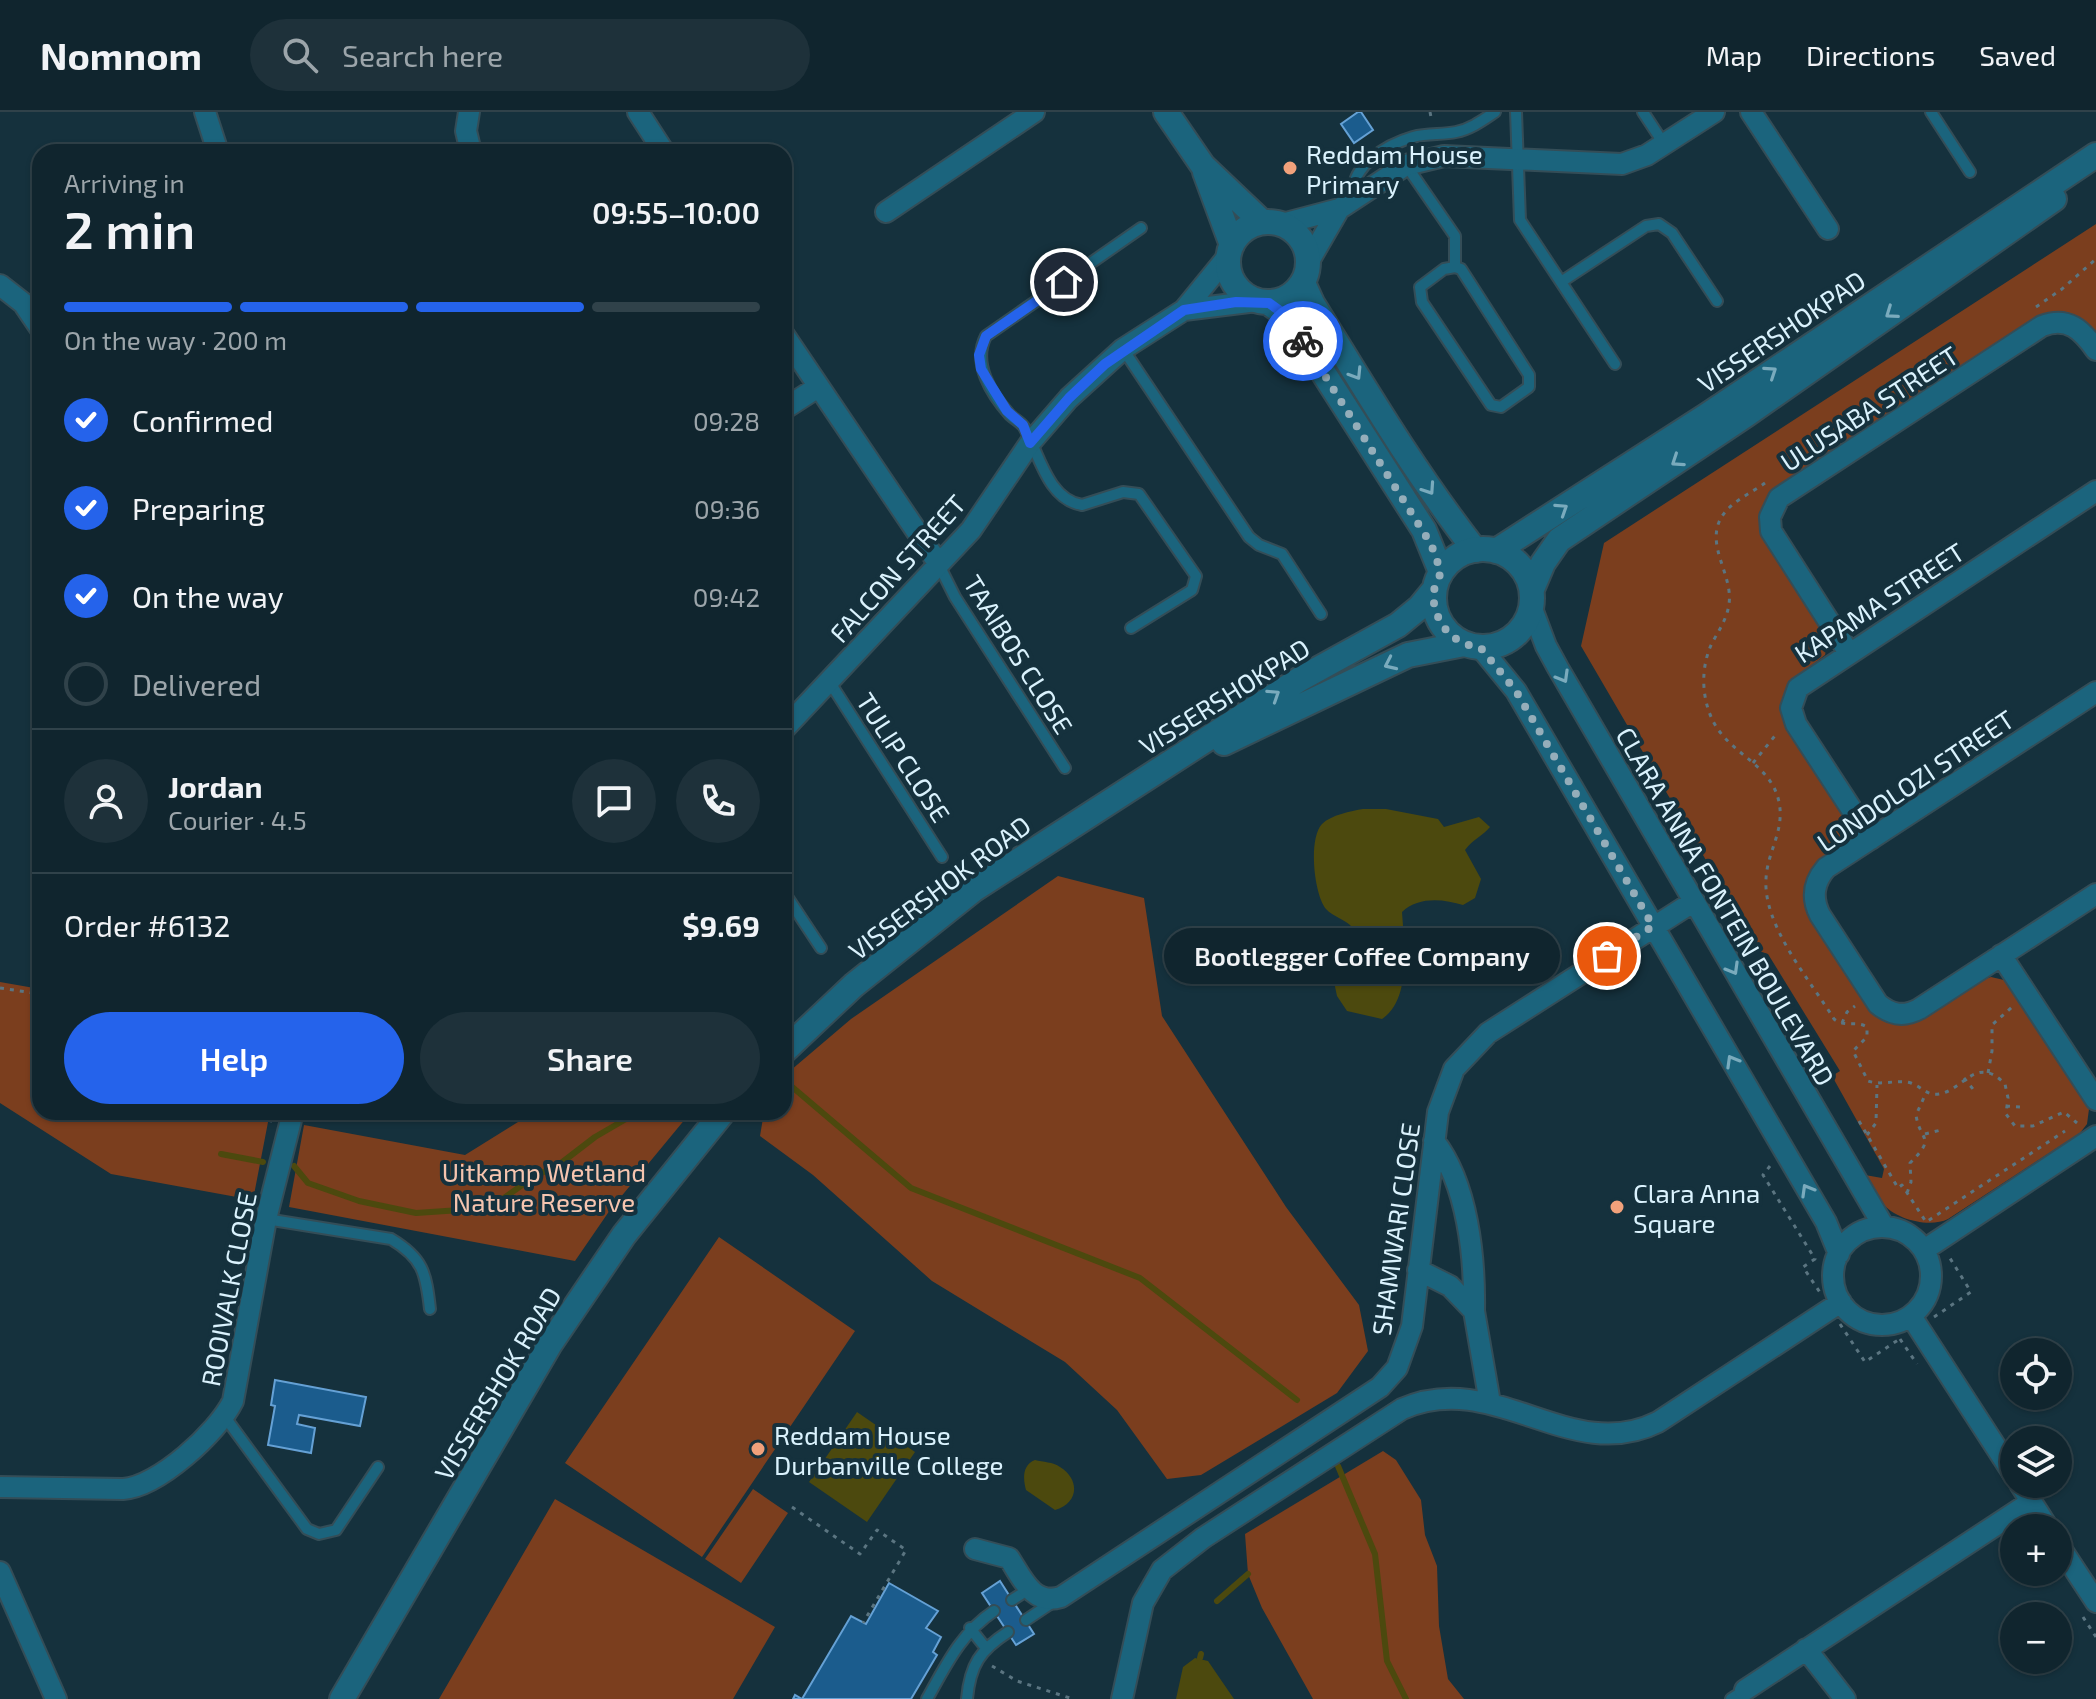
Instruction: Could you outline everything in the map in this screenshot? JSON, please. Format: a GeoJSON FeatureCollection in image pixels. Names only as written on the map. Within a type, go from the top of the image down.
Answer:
{"type":"FeatureCollection","features":[{"type":"Feature","properties":{"kind":"main road"},"geometry":{"type":"LineString","coordinates":[[1166,112],[1203,166],[1231,250],[1231,276],[1237,287],[1287,316],[1424,530],[1438,581]]}},
{"type":"Feature","properties":{"kind":"main road","name":"VISSERSHOKPAD"},"geometry":{"type":"LineString","coordinates":[[1485,550],[1706,416],[2096,155]]}},
{"type":"Feature","properties":{"kind":"main road","name":"VISSERSHOKPAD"},"geometry":{"type":"LineString","coordinates":[[1531,598],[1543,563],[1559,540],[2028,219],[2096,165]]}},
{"type":"Feature","properties":{"kind":"main road"},"geometry":{"type":"LineString","coordinates":[[1203,166],[1272,223],[1301,240],[1312,303],[1417,471],[1485,550],[1511,558],[1522,569],[1531,598],[1521,629],[1495,646],[1472,646],[1450,635],[1440,622],[1434,606],[1438,581],[1450,562],[1485,550]]}},
{"type":"Feature","properties":{"kind":"main road"},"geometry":{"type":"LineString","coordinates":[[1231,250],[1247,228],[1272,223]]}},
{"type":"Feature","properties":{"kind":"main road"},"geometry":{"type":"LineString","coordinates":[[1263,302],[1294,293],[1306,272]]}},
{"type":"Feature","properties":{"kind":"main road","name":"VISSERSHOKPAD"},"geometry":{"type":"LineString","coordinates":[[1138,784],[1300,679],[1398,625],[1420,607],[1438,581]]}},
{"type":"Feature","properties":{"kind":"main road","name":"VISSERSHOKPAD"},"geometry":{"type":"LineString","coordinates":[[1138,784],[1408,655],[1472,646]]}},
{"type":"Feature","properties":{"kind":"main road","name":"VISSERSHOK ROAD"},"geometry":{"type":"LineString","coordinates":[[792,1043],[854,985],[954,904],[1138,784]]}},
{"type":"Feature","properties":{"kind":"main road","name":"VISSERSHOK ROAD"},"geometry":{"type":"LineString","coordinates":[[342,1699],[550,1344],[624,1235],[717,1120]]}},
{"type":"Feature","properties":{"kind":"street"},"geometry":{"type":"LineString","coordinates":[[205,112],[215,144]]}},
{"type":"Feature","properties":{"kind":"street"},"geometry":{"type":"LineString","coordinates":[[469,112],[466,131],[469,144]]}},
{"type":"Feature","properties":{"kind":"street"},"geometry":{"type":"LineString","coordinates":[[638,112],[659,144]]}},
{"type":"Feature","properties":{"kind":"street"},"geometry":{"type":"LineString","coordinates":[[886,212],[1034,112]]}},
{"type":"Feature","properties":{"kind":"street"},"geometry":{"type":"LineString","coordinates":[[1272,223],[1347,203],[1406,165],[1434,157],[1622,164],[1664,144],[1714,112]]}},
{"type":"Feature","properties":{"kind":"street"},"geometry":{"type":"LineString","coordinates":[[1751,112],[1828,229]]}},
{"type":"Feature","properties":{"kind":"street"},"geometry":{"type":"LineString","coordinates":[[1306,272],[1347,203]]}},
{"type":"Feature","properties":{"kind":"street","name":"FALCON STREET"},"geometry":{"type":"LineString","coordinates":[[792,720],[981,517],[1030,443],[1078,388],[1123,349],[1184,310],[1231,250]]}},
{"type":"Feature","properties":{"kind":"street"},"geometry":{"type":"LineString","coordinates":[[0,285],[23,303],[32,316]]}},
{"type":"Feature","properties":{"kind":"street","name":"FALCON STREET"},"geometry":{"type":"LineString","coordinates":[[1184,310],[1212,304],[1263,302]]}},
{"type":"Feature","properties":{"kind":"street","name":"ULUSABA STREET"},"geometry":{"type":"LineString","coordinates":[[1849,653],[1771,531],[1771,510],[1779,498],[2042,326],[2057,322],[2075,326],[2096,350]]}},
{"type":"Feature","properties":{"kind":"street"},"geometry":{"type":"LineString","coordinates":[[792,347],[938,563]]}},
{"type":"Feature","properties":{"kind":"street"},"geometry":{"type":"LineString","coordinates":[[792,404],[818,387]]}},
{"type":"Feature","properties":{"kind":"street","name":"KAPAMA STREET"},"geometry":{"type":"LineString","coordinates":[[1796,724],[1791,708],[1798,688],[2096,491]]}},
{"type":"Feature","properties":{"kind":"street","name":"CLARA ANNA FONTEIN BOULEVARD"},"geometry":{"type":"LineString","coordinates":[[1531,598],[1552,657],[1884,1227]]}},
{"type":"Feature","properties":{"kind":"street"},"geometry":{"type":"LineString","coordinates":[[1472,646],[1516,691],[1831,1231],[1839,1254]]}},
{"type":"Feature","properties":{"kind":"street","name":"LONDOLOZI STREET"},"geometry":{"type":"LineString","coordinates":[[1873,996],[1820,915],[1814,899],[1816,882],[1826,868],[2096,692]]}},
{"type":"Feature","properties":{"kind":"street"},"geometry":{"type":"LineString","coordinates":[[1796,724],[1871,839]]}},
{"type":"Feature","properties":{"kind":"street"},"geometry":{"type":"LineString","coordinates":[[1873,996],[1889,1012],[1912,1013],[2096,894]]}},
{"type":"Feature","properties":{"kind":"street","name":"SHAMWARI CLOSE"},"geometry":{"type":"LineString","coordinates":[[1061,1597],[1380,1387],[1403,1354],[1412,1326],[1434,1141],[1447,1083],[1475,1044],[1693,902]]}},
{"type":"Feature","properties":{"kind":"street"},"geometry":{"type":"LineString","coordinates":[[1915,1321],[1931,1285],[1931,1245],[2093,1118],[2029,998],[2001,955]]}},
{"type":"Feature","properties":{"kind":"street","name":"ROOIVALK CLOSE"},"geometry":{"type":"LineString","coordinates":[[0,1487],[123,1489],[141,1486],[156,1478],[225,1417],[233,1401],[266,1219],[290,1120]]}},
{"type":"Feature","properties":{"kind":"street"},"geometry":{"type":"LineString","coordinates":[[1434,1141],[1445,1155],[1456,1183],[1467,1229],[1474,1264],[1474,1311],[1490,1403]]}},
{"type":"Feature","properties":{"kind":"street"},"geometry":{"type":"LineString","coordinates":[[1835,1305],[1833,1278],[1839,1254],[1858,1233],[1884,1227],[1907,1233],[1931,1245]]}},
{"type":"Feature","properties":{"kind":"street"},"geometry":{"type":"LineString","coordinates":[[1418,1270],[1450,1286],[1474,1311]]}},
{"type":"Feature","properties":{"kind":"street"},"geometry":{"type":"LineString","coordinates":[[1835,1305],[1868,1323],[1890,1325],[1915,1321]]}},
{"type":"Feature","properties":{"kind":"street"},"geometry":{"type":"LineString","coordinates":[[1122,1699],[1143,1603],[1155,1579],[1171,1562],[1402,1409],[1442,1397],[1473,1398],[1594,1433],[1632,1432],[1658,1422],[1835,1305]]}},
{"type":"Feature","properties":{"kind":"street"},"geometry":{"type":"LineString","coordinates":[[1915,1321],[2000,1453]]}},
{"type":"Feature","properties":{"kind":"street"},"geometry":{"type":"LineString","coordinates":[[2029,1498],[2039,1514]]}},
{"type":"Feature","properties":{"kind":"street"},"geometry":{"type":"LineString","coordinates":[[1738,1694],[2031,1502]]}},
{"type":"Feature","properties":{"kind":"street"},"geometry":{"type":"LineString","coordinates":[[975,1549],[1009,1558],[1020,1594],[1061,1597]]}},
{"type":"Feature","properties":{"kind":"street"},"geometry":{"type":"LineString","coordinates":[[2072,1565],[2096,1602]]}},
{"type":"Feature","properties":{"kind":"street"},"geometry":{"type":"LineString","coordinates":[[0,1572],[56,1699]]}},
{"type":"Feature","properties":{"kind":"street"},"geometry":{"type":"LineString","coordinates":[[1806,1649],[1845,1699]]}},
{"type":"Feature","properties":{"kind":"lane"},"geometry":{"type":"LineString","coordinates":[[1347,203],[1359,173],[1390,147],[1413,137],[1463,130],[1495,112]]}},
{"type":"Feature","properties":{"kind":"lane"},"geometry":{"type":"LineString","coordinates":[[1643,112],[1664,144]]}},
{"type":"Feature","properties":{"kind":"lane"},"geometry":{"type":"LineString","coordinates":[[1931,112],[1970,172]]}},
{"type":"Feature","properties":{"kind":"lane"},"geometry":{"type":"LineString","coordinates":[[1513,114],[1520,220],[1615,364]]}},
{"type":"Feature","properties":{"kind":"lane"},"geometry":{"type":"LineString","coordinates":[[1406,165],[1455,236],[1455,267]]}},
{"type":"Feature","properties":{"kind":"lane"},"geometry":{"type":"LineString","coordinates":[[1561,282],[1646,226],[1659,224],[1672,233],[1717,301]]}},
{"type":"Feature","properties":{"kind":"lane"},"geometry":{"type":"LineString","coordinates":[[1131,628],[1192,590],[1196,576],[1139,494],[1123,492],[1094,503],[1073,503],[1063,496],[1037,460],[1023,425],[1007,411],[981,369],[979,355],[986,336],[1141,228]]}},
{"type":"Feature","properties":{"kind":"lane"},"geometry":{"type":"LineString","coordinates":[[1455,267],[1461,269],[1529,375],[1529,387],[1501,407],[1491,405],[1422,302],[1420,287],[1444,269],[1455,267]]}},
{"type":"Feature","properties":{"kind":"lane"},"geometry":{"type":"LineString","coordinates":[[1123,349],[1249,537],[1259,545],[1282,554],[1321,614]]}},
{"type":"Feature","properties":{"kind":"lane","name":"TAAIBOS CLOSE"},"geometry":{"type":"LineString","coordinates":[[938,563],[955,597],[1065,768]]}},
{"type":"Feature","properties":{"kind":"lane","name":"TULIP CLOSE"},"geometry":{"type":"LineString","coordinates":[[829,681],[942,857]]}},
{"type":"Feature","properties":{"kind":"lane"},"geometry":{"type":"LineString","coordinates":[[792,904],[821,948]]}},
{"type":"Feature","properties":{"kind":"lane"},"geometry":{"type":"LineString","coordinates":[[266,1219],[391,1239],[409,1249],[423,1267],[430,1309]]}},
{"type":"Feature","properties":{"kind":"lane"},"geometry":{"type":"LineString","coordinates":[[225,1417],[307,1529],[319,1534],[336,1530],[378,1467]]}},
{"type":"Feature","properties":{"kind":"lane"},"geometry":{"type":"LineString","coordinates":[[1026,1620],[1061,1597]]}},
{"type":"Feature","properties":{"kind":"lane"},"geometry":{"type":"LineString","coordinates":[[927,1699],[970,1628],[994,1611]]}},
{"type":"Feature","properties":{"kind":"lane"},"geometry":{"type":"LineString","coordinates":[[970,1628],[985,1647]]}},
{"type":"Feature","properties":{"kind":"lane"},"geometry":{"type":"LineString","coordinates":[[967,1699],[969,1681],[985,1647],[1008,1632]]}},
{"type":"Feature","properties":{"kind":"path"},"geometry":{"type":"LineString","coordinates":[[1753,763],[1775,734],[1796,724]]}},
{"type":"Feature","properties":{"kind":"path"},"geometry":{"type":"LineString","coordinates":[[0,988],[32,993]]}},
{"type":"Feature","properties":{"kind":"path"},"geometry":{"type":"LineString","coordinates":[[1842,1023],[1851,1008],[1873,996]]}},
{"type":"Feature","properties":{"kind":"path"},"geometry":{"type":"LineString","coordinates":[[1988,1073],[1992,1025],[2000,1015],[2029,998]]}},
{"type":"Feature","properties":{"kind":"path"},"geometry":{"type":"LineString","coordinates":[[1834,1019],[1867,1027],[1867,1037],[1853,1051],[1866,1079],[1877,1085],[1905,1082],[1926,1092],[1946,1092],[1964,1078],[1988,1073],[2005,1084],[2008,1119],[2020,1127],[2041,1123],[2058,1113],[2069,1114],[2077,1123],[2093,1118]]}},
{"type":"Feature","properties":{"kind":"path"},"geometry":{"type":"LineString","coordinates":[[1964,1078],[1973,1089]]}},
{"type":"Feature","properties":{"kind":"path"},"geometry":{"type":"LineString","coordinates":[[1867,1135],[1876,1123],[1877,1085]]}},
{"type":"Feature","properties":{"kind":"path"},"geometry":{"type":"LineString","coordinates":[[1907,1193],[1911,1182],[1908,1168],[1924,1147],[1925,1134],[1916,1115],[1926,1092]]}},
{"type":"Feature","properties":{"kind":"path"},"geometry":{"type":"LineString","coordinates":[[2006,1106],[2021,1107]]}},
{"type":"Feature","properties":{"kind":"path"},"geometry":{"type":"LineString","coordinates":[[1783,1149],[1763,1175],[1815,1259],[1803,1267],[1835,1305],[1865,1362],[1915,1321],[1971,1292],[1931,1245],[1926,1222],[1902,1185],[1898,1188],[1859,1121]]}},
{"type":"Feature","properties":{"kind":"path"},"geometry":{"type":"LineString","coordinates":[[1925,1134],[1941,1130]]}},
{"type":"Feature","properties":{"kind":"path"},"geometry":{"type":"LineString","coordinates":[[1926,1222],[2065,1131]]}},
{"type":"Feature","properties":{"kind":"path"},"geometry":{"type":"LineString","coordinates":[[1863,1193],[1891,1176]]}},
{"type":"Feature","properties":{"kind":"path"},"geometry":{"type":"LineString","coordinates":[[792,1507],[860,1554],[877,1530],[906,1550],[863,1623]]}},
{"type":"Feature","properties":{"kind":"path"},"geometry":{"type":"LineString","coordinates":[[1017,1681],[1073,1699]]}},
{"type":"Feature","properties":{"kind":"green space"},"geometry":{"type":"Polygon","coordinates":[[[2096,224],[2096,336],[2068,315],[1767,502],[1828,642],[1825,655],[1798,676],[1786,692],[1850,828],[1845,844],[1811,871],[1805,886],[1805,902],[1876,1013],[1991,977],[2004,980],[2089,1109],[2087,1124],[2080,1133],[1948,1219],[1932,1223],[1914,1221],[1888,1209],[1865,1175],[1882,1178],[1884,1169],[1832,1076],[1840,1071],[1768,954],[1759,951],[1581,646],[1604,543],[2096,224]]]}},
{"type":"Feature","properties":{"kind":"green space"},"geometry":{"type":"Polygon","coordinates":[[[1058,876],[1144,898],[1162,1016],[1286,1207],[1359,1305],[1368,1351],[1337,1393],[1201,1475],[1167,1479],[1117,1410],[1065,1362],[932,1281],[813,1175],[760,1136],[763,1120],[792,1120],[792,1069],[851,1019],[1058,876]]]}},
{"type":"Feature","properties":{"kind":"green space"},"geometry":{"type":"Polygon","coordinates":[[[0,982],[32,988],[32,1120],[268,1120],[253,1200],[111,1174],[0,1103],[0,982]]]}},
{"type":"Feature","properties":{"kind":"green space","name":"Uitkamp Wetland Nature Reserve"},"geometry":{"type":"Polygon","coordinates":[[[521,1120],[684,1120],[610,1210],[575,1261],[289,1207],[304,1125],[465,1155],[521,1120]]]}},
{"type":"Feature","properties":{"kind":"green space"},"geometry":{"type":"Polygon","coordinates":[[[719,1237],[855,1331],[702,1557],[565,1463],[719,1237]]]}},
{"type":"Feature","properties":{"kind":"green space"},"geometry":{"type":"Polygon","coordinates":[[[1383,1451],[1396,1460],[1421,1500],[1425,1535],[1437,1566],[1439,1626],[1448,1679],[1464,1699],[1313,1699],[1262,1608],[1248,1574],[1245,1534],[1383,1451]]]}},
{"type":"Feature","properties":{"kind":"green space"},"geometry":{"type":"Polygon","coordinates":[[[753,1489],[788,1513],[741,1583],[705,1559],[753,1489]]]}},
{"type":"Feature","properties":{"kind":"green space"},"geometry":{"type":"Polygon","coordinates":[[[555,1499],[775,1627],[733,1699],[439,1699],[555,1499]]]}},
{"type":"Feature","properties":{"kind":"shaded area"},"geometry":{"type":"Polygon","coordinates":[[[1363,809],[1386,809],[1438,819],[1444,827],[1479,817],[1490,827],[1465,850],[1481,879],[1475,898],[1463,905],[1440,900],[1423,901],[1402,912],[1402,985],[1392,1010],[1382,1019],[1347,1011],[1337,996],[1334,982],[1357,948],[1352,927],[1329,912],[1322,902],[1314,866],[1315,842],[1322,824],[1336,816],[1363,809]]]}},
{"type":"Feature","properties":{"kind":"shaded area"},"geometry":{"type":"Polygon","coordinates":[[[857,1412],[915,1452],[867,1522],[809,1482],[857,1412]]]}},
{"type":"Feature","properties":{"kind":"shaded area"},"geometry":{"type":"Polygon","coordinates":[[[1035,1460],[1057,1465],[1071,1478],[1074,1491],[1063,1507],[1055,1510],[1026,1490],[1026,1469],[1035,1460]]]}},
{"type":"Feature","properties":{"kind":"shaded area"},"geometry":{"type":"Polygon","coordinates":[[[1195,1658],[1208,1661],[1234,1699],[1176,1699],[1183,1667],[1195,1658]]]}},
{"type":"Feature","properties":{"kind":"building"},"geometry":{"type":"Polygon","coordinates":[[[1358,112],[1373,130],[1354,143],[1341,124],[1358,112]]]}},
{"type":"Feature","properties":{"kind":"building"},"geometry":{"type":"Polygon","coordinates":[[[275,1380],[366,1397],[360,1426],[299,1415],[297,1424],[315,1428],[311,1453],[268,1445],[275,1406],[271,1405],[275,1380]]]}},
{"type":"Feature","properties":{"kind":"building"},"geometry":{"type":"Polygon","coordinates":[[[1000,1581],[1034,1634],[1016,1645],[982,1593],[1000,1581]]]}},
{"type":"Feature","properties":{"kind":"building"},"geometry":{"type":"Polygon","coordinates":[[[889,1583],[938,1611],[926,1628],[941,1637],[933,1652],[937,1655],[911,1699],[802,1699],[851,1616],[866,1624],[889,1583]]]}},
{"type":"Feature","properties":{"kind":"waterway"},"geometry":{"type":"LineString","coordinates":[[792,1087],[911,1188],[1140,1278],[1297,1400]]}},
{"type":"Feature","properties":{"kind":"waterway"},"geometry":{"type":"LineString","coordinates":[[294,1166],[308,1183],[359,1201],[416,1213],[490,1208],[539,1173],[552,1170],[595,1137],[624,1120]]}},
{"type":"Feature","properties":{"kind":"waterway"},"geometry":{"type":"LineString","coordinates":[[221,1154],[263,1162]]}},
{"type":"Feature","properties":{"kind":"waterway"},"geometry":{"type":"LineString","coordinates":[[1338,1466],[1375,1554],[1387,1661],[1406,1699]]}},
{"type":"Feature","properties":{"kind":"waterway"},"geometry":{"type":"LineString","coordinates":[[1217,1601],[1248,1574]]}},
{"type":"Feature","properties":{"kind":"waterway"},"geometry":{"type":"LineString","coordinates":[[1200,1658],[1201,1654]]}},
{"type":"Feature","properties":{"kind":"way so far"},"geometry":{"type":"LineString","coordinates":[[1303,341],[1431,544],[1441,572],[1434,590],[1434,606],[1440,622],[1450,635],[1464,644],[1480,647],[1516,691],[1653,926],[1607,956]]}},
{"type":"Feature","properties":{"kind":"place","name":"Reddam House Primary"},"geometry":{"type":"Point","coordinates":[1290,168]}},
{"type":"Feature","properties":{"kind":"place","name":"Bootlegger Coffee Company"},"geometry":{"type":"Point","coordinates":[1607,956]}},
{"type":"Feature","properties":{"kind":"place","name":"Clara Anna Square"},"geometry":{"type":"Point","coordinates":[1617,1207]}},
{"type":"Feature","properties":{"kind":"place","name":"Reddam House Durbanville College"},"geometry":{"type":"Point","coordinates":[758,1449]}},
{"type":"Feature","properties":{"kind":"route"},"geometry":{"type":"LineString","coordinates":[[1064,282],[986,336],[979,355],[981,369],[1007,411],[1023,425],[1030,443],[1069,398],[1105,364],[1184,310],[1236,302],[1269,303],[1287,316],[1303,341]]}}]}
